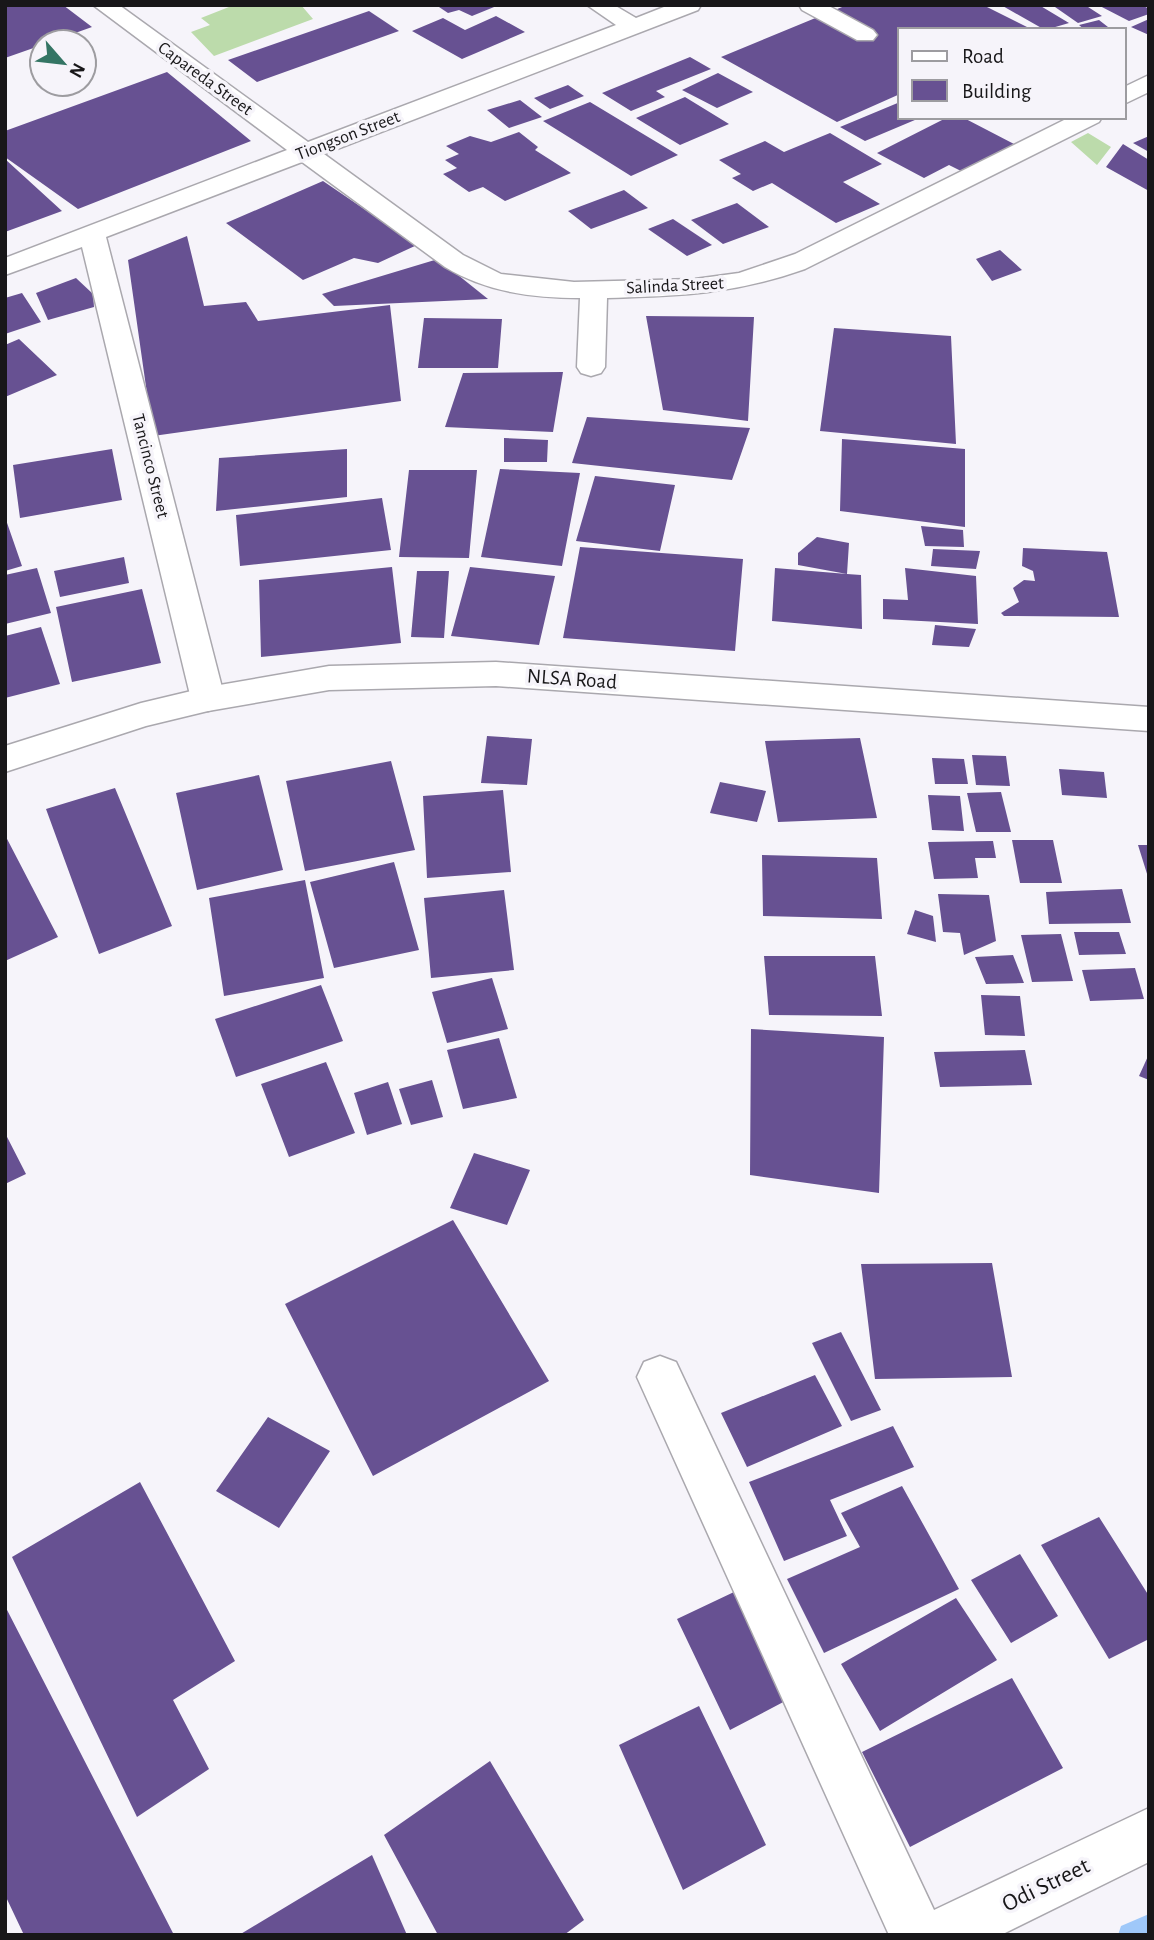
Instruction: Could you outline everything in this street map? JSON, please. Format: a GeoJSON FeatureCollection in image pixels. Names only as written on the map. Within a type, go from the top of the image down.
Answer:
{"type":"FeatureCollection","features":[{"type":"Feature","properties":{"kind":"street","name":"Capareda Street"},"geometry":{"type":"LineString","coordinates":[[104,5],[306,152]]}},
{"type":"Feature","properties":{"kind":"street"},"geometry":{"type":"LineString","coordinates":[[598,5],[635,27]]}},
{"type":"Feature","properties":{"kind":"street","name":"Tiongson Street"},"geometry":{"type":"LineString","coordinates":[[5,267],[691,5]]}},
{"type":"Feature","properties":{"kind":"street"},"geometry":{"type":"LineString","coordinates":[[810,5],[865,35]]}},
{"type":"Feature","properties":{"kind":"street"},"geometry":{"type":"LineString","coordinates":[[1126,96],[1149,82]]}},
{"type":"Feature","properties":{"kind":"street","name":"Salinda Street"},"geometry":{"type":"LineString","coordinates":[[306,152],[471,271],[495,280],[522,285],[594,290],[702,286],[736,282],[804,260],[1086,119]]}},
{"type":"Feature","properties":{"kind":"street","name":"Tancinco Street"},"geometry":{"type":"LineString","coordinates":[[92,233],[208,699]]}},
{"type":"Feature","properties":{"kind":"street"},"geometry":{"type":"LineString","coordinates":[[591,367],[594,290]]}},
{"type":"Feature","properties":{"kind":"street","name":"NLSA Road"},"geometry":{"type":"LineString","coordinates":[[5,759],[94,728],[208,699],[329,678],[496,674],[1149,719]]}},
{"type":"Feature","properties":{"kind":"street"},"geometry":{"type":"LineString","coordinates":[[660,1377],[917,1935]]}},
{"type":"Feature","properties":{"kind":"street","name":"Odi Street"},"geometry":{"type":"LineString","coordinates":[[943,1935],[1149,1834]]}},
{"type":"Feature","properties":{"kind":"green space"},"geometry":{"type":"Polygon","coordinates":[[[234,5],[301,5],[313,19],[214,56],[191,32],[210,25],[201,18],[234,5]]]}},
{"type":"Feature","properties":{"kind":"green space"},"geometry":{"type":"Polygon","coordinates":[[[1088,133],[1111,147],[1097,165],[1071,142],[1088,133]]]}},
{"type":"Feature","properties":{"kind":"building"},"geometry":{"type":"Polygon","coordinates":[[[5,5],[63,5],[92,27],[28,28],[28,50],[5,58],[5,5]]]}},
{"type":"Feature","properties":{"kind":"building"},"geometry":{"type":"Polygon","coordinates":[[[436,5],[499,5],[472,16],[459,10],[448,13],[436,5]]]}},
{"type":"Feature","properties":{"kind":"building"},"geometry":{"type":"Polygon","coordinates":[[[847,5],[983,5],[1029,28],[898,28],[898,95],[837,122],[721,57],[847,5]]]}},
{"type":"Feature","properties":{"kind":"building"},"geometry":{"type":"Polygon","coordinates":[[[1001,5],[1039,5],[1069,23],[1041,28],[1001,5]]]}},
{"type":"Feature","properties":{"kind":"building"},"geometry":{"type":"Polygon","coordinates":[[[1085,5],[1102,16],[1078,23],[1055,7],[1085,5]]]}},
{"type":"Feature","properties":{"kind":"building"},"geometry":{"type":"Polygon","coordinates":[[[1098,5],[1142,5],[1149,9],[1149,14],[1129,21],[1098,5]]]}},
{"type":"Feature","properties":{"kind":"building"},"geometry":{"type":"Polygon","coordinates":[[[369,11],[399,31],[257,82],[228,60],[369,11]]]}},
{"type":"Feature","properties":{"kind":"building"},"geometry":{"type":"Polygon","coordinates":[[[496,16],[525,32],[462,59],[412,31],[443,18],[465,30],[496,16]]]}},
{"type":"Feature","properties":{"kind":"building"},"geometry":{"type":"Polygon","coordinates":[[[1149,19],[1149,35],[1131,27],[1149,19]]]}},
{"type":"Feature","properties":{"kind":"building"},"geometry":{"type":"Polygon","coordinates":[[[1099,20],[1108,27],[1083,28],[1079,25],[1099,20]]]}},
{"type":"Feature","properties":{"kind":"building"},"geometry":{"type":"Polygon","coordinates":[[[690,57],[711,69],[656,91],[665,97],[631,111],[602,93],[690,57]]]}},
{"type":"Feature","properties":{"kind":"building"},"geometry":{"type":"Polygon","coordinates":[[[167,72],[251,141],[78,209],[5,157],[5,131],[167,72]]]}},
{"type":"Feature","properties":{"kind":"building"},"geometry":{"type":"Polygon","coordinates":[[[718,73],[753,92],[717,108],[682,90],[718,73]]]}},
{"type":"Feature","properties":{"kind":"building"},"geometry":{"type":"Polygon","coordinates":[[[568,85],[584,96],[550,109],[534,98],[568,85]]]}},
{"type":"Feature","properties":{"kind":"building"},"geometry":{"type":"Polygon","coordinates":[[[685,97],[729,124],[680,145],[636,118],[685,97]]]}},
{"type":"Feature","properties":{"kind":"building"},"geometry":{"type":"Polygon","coordinates":[[[520,100],[542,117],[509,128],[487,110],[520,100]]]}},
{"type":"Feature","properties":{"kind":"building"},"geometry":{"type":"Polygon","coordinates":[[[590,102],[678,155],[631,176],[543,121],[590,102]]]}},
{"type":"Feature","properties":{"kind":"building"},"geometry":{"type":"Polygon","coordinates":[[[898,103],[898,119],[917,119],[865,141],[840,127],[898,103]]]}},
{"type":"Feature","properties":{"kind":"building"},"geometry":{"type":"Polygon","coordinates":[[[944,119],[966,119],[1014,144],[961,171],[949,165],[924,178],[877,153],[944,119]]]}},
{"type":"Feature","properties":{"kind":"building"},"geometry":{"type":"Polygon","coordinates":[[[519,132],[538,147],[535,150],[571,173],[505,201],[483,187],[469,192],[443,174],[457,168],[445,160],[459,154],[446,146],[470,136],[491,142],[519,132]]]}},
{"type":"Feature","properties":{"kind":"building"},"geometry":{"type":"Polygon","coordinates":[[[830,133],[882,164],[843,182],[880,204],[836,223],[772,183],[753,191],[732,178],[741,174],[719,160],[765,141],[784,152],[830,133]]]}},
{"type":"Feature","properties":{"kind":"building"},"geometry":{"type":"Polygon","coordinates":[[[1149,136],[1149,152],[1133,143],[1149,136]]]}},
{"type":"Feature","properties":{"kind":"building"},"geometry":{"type":"Polygon","coordinates":[[[1123,144],[1149,160],[1149,191],[1106,167],[1123,144]]]}},
{"type":"Feature","properties":{"kind":"building"},"geometry":{"type":"Polygon","coordinates":[[[5,159],[62,211],[5,232],[5,159]]]}},
{"type":"Feature","properties":{"kind":"building"},"geometry":{"type":"Polygon","coordinates":[[[323,181],[417,245],[378,263],[354,258],[303,280],[226,223],[323,181]]]}},
{"type":"Feature","properties":{"kind":"building"},"geometry":{"type":"Polygon","coordinates":[[[624,190],[648,208],[591,229],[568,211],[624,190]]]}},
{"type":"Feature","properties":{"kind":"building"},"geometry":{"type":"Polygon","coordinates":[[[737,203],[769,227],[723,244],[691,220],[737,203]]]}},
{"type":"Feature","properties":{"kind":"building"},"geometry":{"type":"Polygon","coordinates":[[[673,219],[712,245],[687,256],[648,229],[673,219]]]}},
{"type":"Feature","properties":{"kind":"building"},"geometry":{"type":"Polygon","coordinates":[[[187,236],[204,306],[246,302],[258,321],[390,305],[401,401],[153,436],[128,260],[187,236]]]}},
{"type":"Feature","properties":{"kind":"building"},"geometry":{"type":"Polygon","coordinates":[[[1000,250],[1022,270],[992,281],[976,259],[1000,250]]]}},
{"type":"Feature","properties":{"kind":"building"},"geometry":{"type":"Polygon","coordinates":[[[438,259],[488,299],[334,306],[322,294],[438,259]]]}},
{"type":"Feature","properties":{"kind":"building"},"geometry":{"type":"Polygon","coordinates":[[[76,278],[93,294],[94,307],[48,320],[36,293],[76,278]]]}},
{"type":"Feature","properties":{"kind":"building"},"geometry":{"type":"Polygon","coordinates":[[[22,293],[41,322],[5,334],[5,298],[22,293]]]}},
{"type":"Feature","properties":{"kind":"building"},"geometry":{"type":"Polygon","coordinates":[[[646,316],[754,317],[748,421],[663,410],[646,316]]]}},
{"type":"Feature","properties":{"kind":"building"},"geometry":{"type":"Polygon","coordinates":[[[424,318],[502,319],[498,368],[418,368],[424,318]]]}},
{"type":"Feature","properties":{"kind":"building"},"geometry":{"type":"Polygon","coordinates":[[[834,328],[951,336],[956,444],[820,431],[834,328]]]}},
{"type":"Feature","properties":{"kind":"building"},"geometry":{"type":"Polygon","coordinates":[[[19,339],[57,375],[5,397],[5,345],[19,339]]]}},
{"type":"Feature","properties":{"kind":"building"},"geometry":{"type":"Polygon","coordinates":[[[563,372],[553,432],[445,427],[463,373],[563,372]]]}},
{"type":"Feature","properties":{"kind":"building"},"geometry":{"type":"Polygon","coordinates":[[[587,417],[750,428],[732,480],[572,463],[587,417]]]}},
{"type":"Feature","properties":{"kind":"building"},"geometry":{"type":"Polygon","coordinates":[[[504,438],[548,440],[547,462],[504,462],[504,438]]]}},
{"type":"Feature","properties":{"kind":"building"},"geometry":{"type":"Polygon","coordinates":[[[842,439],[965,449],[965,527],[840,511],[842,439]]]}},
{"type":"Feature","properties":{"kind":"building"},"geometry":{"type":"Polygon","coordinates":[[[112,449],[122,500],[20,518],[13,465],[112,449]]]}},
{"type":"Feature","properties":{"kind":"building"},"geometry":{"type":"Polygon","coordinates":[[[347,449],[347,497],[216,511],[219,458],[347,449]]]}},
{"type":"Feature","properties":{"kind":"building"},"geometry":{"type":"Polygon","coordinates":[[[500,469],[580,473],[562,566],[481,557],[500,469]]]}},
{"type":"Feature","properties":{"kind":"building"},"geometry":{"type":"Polygon","coordinates":[[[409,470],[477,470],[469,558],[399,557],[409,470]]]}},
{"type":"Feature","properties":{"kind":"building"},"geometry":{"type":"Polygon","coordinates":[[[595,476],[675,485],[660,551],[576,541],[595,476]]]}},
{"type":"Feature","properties":{"kind":"building"},"geometry":{"type":"Polygon","coordinates":[[[382,498],[391,550],[240,566],[236,515],[382,498]]]}},
{"type":"Feature","properties":{"kind":"building"},"geometry":{"type":"Polygon","coordinates":[[[5,517],[22,566],[5,571],[5,517]]]}},
{"type":"Feature","properties":{"kind":"building"},"geometry":{"type":"Polygon","coordinates":[[[921,526],[963,530],[964,547],[925,546],[921,526]]]}},
{"type":"Feature","properties":{"kind":"building"},"geometry":{"type":"Polygon","coordinates":[[[817,537],[849,543],[847,574],[798,565],[798,553],[817,537]]]}},
{"type":"Feature","properties":{"kind":"building"},"geometry":{"type":"Polygon","coordinates":[[[580,547],[743,559],[735,651],[563,638],[580,547]]]}},
{"type":"Feature","properties":{"kind":"building"},"geometry":{"type":"Polygon","coordinates":[[[1023,548],[1107,552],[1119,617],[1004,616],[1001,613],[1019,602],[1013,588],[1024,580],[1035,581],[1033,571],[1022,566],[1023,548]]]}},
{"type":"Feature","properties":{"kind":"building"},"geometry":{"type":"Polygon","coordinates":[[[933,549],[980,551],[976,569],[931,566],[933,549]]]}},
{"type":"Feature","properties":{"kind":"building"},"geometry":{"type":"Polygon","coordinates":[[[124,557],[129,583],[60,597],[54,571],[124,557]]]}},
{"type":"Feature","properties":{"kind":"building"},"geometry":{"type":"Polygon","coordinates":[[[392,567],[401,643],[261,657],[259,580],[392,567]]]}},
{"type":"Feature","properties":{"kind":"building"},"geometry":{"type":"Polygon","coordinates":[[[470,567],[555,576],[539,645],[451,636],[470,567]]]}},
{"type":"Feature","properties":{"kind":"building"},"geometry":{"type":"Polygon","coordinates":[[[37,568],[51,613],[5,624],[5,575],[37,568]]]}},
{"type":"Feature","properties":{"kind":"building"},"geometry":{"type":"Polygon","coordinates":[[[775,568],[861,575],[862,629],[772,621],[775,568]]]}},
{"type":"Feature","properties":{"kind":"building"},"geometry":{"type":"Polygon","coordinates":[[[905,568],[976,576],[978,624],[883,619],[883,599],[908,600],[905,568]]]}},
{"type":"Feature","properties":{"kind":"building"},"geometry":{"type":"Polygon","coordinates":[[[417,571],[449,571],[444,638],[411,637],[417,571]]]}},
{"type":"Feature","properties":{"kind":"building"},"geometry":{"type":"Polygon","coordinates":[[[142,589],[161,663],[72,682],[56,607],[142,589]]]}},
{"type":"Feature","properties":{"kind":"building"},"geometry":{"type":"Polygon","coordinates":[[[935,625],[976,629],[969,647],[932,645],[935,625]]]}},
{"type":"Feature","properties":{"kind":"building"},"geometry":{"type":"Polygon","coordinates":[[[41,627],[60,684],[5,698],[5,636],[41,627]]]}},
{"type":"Feature","properties":{"kind":"building"},"geometry":{"type":"Polygon","coordinates":[[[487,736],[532,739],[527,785],[481,783],[487,736]]]}},
{"type":"Feature","properties":{"kind":"building"},"geometry":{"type":"Polygon","coordinates":[[[860,738],[877,818],[778,822],[765,741],[860,738]]]}},
{"type":"Feature","properties":{"kind":"building"},"geometry":{"type":"Polygon","coordinates":[[[972,755],[1006,756],[1010,786],[976,785],[972,755]]]}},
{"type":"Feature","properties":{"kind":"building"},"geometry":{"type":"Polygon","coordinates":[[[932,758],[964,759],[968,784],[935,784],[932,758]]]}},
{"type":"Feature","properties":{"kind":"building"},"geometry":{"type":"Polygon","coordinates":[[[391,761],[415,850],[305,871],[286,781],[391,761]]]}},
{"type":"Feature","properties":{"kind":"building"},"geometry":{"type":"Polygon","coordinates":[[[1059,769],[1104,772],[1107,798],[1062,795],[1059,769]]]}},
{"type":"Feature","properties":{"kind":"building"},"geometry":{"type":"Polygon","coordinates":[[[259,775],[283,870],[197,890],[176,793],[259,775]]]}},
{"type":"Feature","properties":{"kind":"building"},"geometry":{"type":"Polygon","coordinates":[[[720,782],[766,791],[757,822],[710,813],[720,782]]]}},
{"type":"Feature","properties":{"kind":"building"},"geometry":{"type":"Polygon","coordinates":[[[115,788],[172,926],[99,954],[46,809],[115,788]]]}},
{"type":"Feature","properties":{"kind":"building"},"geometry":{"type":"Polygon","coordinates":[[[503,790],[511,872],[427,878],[423,796],[503,790]]]}},
{"type":"Feature","properties":{"kind":"building"},"geometry":{"type":"Polygon","coordinates":[[[1001,792],[1011,832],[976,832],[967,793],[1001,792]]]}},
{"type":"Feature","properties":{"kind":"building"},"geometry":{"type":"Polygon","coordinates":[[[928,795],[960,796],[964,831],[932,830],[928,795]]]}},
{"type":"Feature","properties":{"kind":"building"},"geometry":{"type":"Polygon","coordinates":[[[5,835],[58,937],[5,961],[5,835]]]}},
{"type":"Feature","properties":{"kind":"building"},"geometry":{"type":"Polygon","coordinates":[[[1012,840],[1053,840],[1062,883],[1020,883],[1012,840]]]}},
{"type":"Feature","properties":{"kind":"building"},"geometry":{"type":"Polygon","coordinates":[[[993,841],[996,858],[975,858],[978,878],[934,879],[928,842],[993,841]]]}},
{"type":"Feature","properties":{"kind":"building"},"geometry":{"type":"Polygon","coordinates":[[[1138,845],[1149,845],[1149,877],[1148,877],[1138,845]]]}},
{"type":"Feature","properties":{"kind":"building"},"geometry":{"type":"Polygon","coordinates":[[[762,855],[877,858],[882,919],[763,916],[762,855]]]}},
{"type":"Feature","properties":{"kind":"building"},"geometry":{"type":"Polygon","coordinates":[[[394,862],[419,950],[334,968],[310,882],[394,862]]]}},
{"type":"Feature","properties":{"kind":"building"},"geometry":{"type":"Polygon","coordinates":[[[305,880],[324,978],[224,996],[209,898],[305,880]]]}},
{"type":"Feature","properties":{"kind":"building"},"geometry":{"type":"Polygon","coordinates":[[[1122,889],[1131,923],[1049,924],[1046,892],[1122,889]]]}},
{"type":"Feature","properties":{"kind":"building"},"geometry":{"type":"Polygon","coordinates":[[[504,890],[514,970],[431,978],[424,898],[504,890]]]}},
{"type":"Feature","properties":{"kind":"building"},"geometry":{"type":"Polygon","coordinates":[[[938,894],[989,895],[996,941],[964,955],[960,933],[943,932],[938,894]]]}},
{"type":"Feature","properties":{"kind":"building"},"geometry":{"type":"Polygon","coordinates":[[[915,910],[933,916],[936,942],[907,934],[915,910]]]}},
{"type":"Feature","properties":{"kind":"building"},"geometry":{"type":"Polygon","coordinates":[[[1074,932],[1119,932],[1126,954],[1079,955],[1074,932]]]}},
{"type":"Feature","properties":{"kind":"building"},"geometry":{"type":"Polygon","coordinates":[[[1061,934],[1073,981],[1032,982],[1021,935],[1061,934]]]}},
{"type":"Feature","properties":{"kind":"building"},"geometry":{"type":"Polygon","coordinates":[[[1013,955],[1024,983],[986,984],[975,957],[1013,955]]]}},
{"type":"Feature","properties":{"kind":"building"},"geometry":{"type":"Polygon","coordinates":[[[764,956],[875,956],[882,1016],[769,1015],[764,956]]]}},
{"type":"Feature","properties":{"kind":"building"},"geometry":{"type":"Polygon","coordinates":[[[1135,968],[1144,999],[1090,1001],[1082,970],[1135,968]]]}},
{"type":"Feature","properties":{"kind":"building"},"geometry":{"type":"Polygon","coordinates":[[[492,978],[508,1029],[447,1043],[432,992],[492,978]]]}},
{"type":"Feature","properties":{"kind":"building"},"geometry":{"type":"Polygon","coordinates":[[[321,985],[343,1041],[236,1077],[215,1019],[321,985]]]}},
{"type":"Feature","properties":{"kind":"building"},"geometry":{"type":"Polygon","coordinates":[[[981,995],[1020,996],[1025,1036],[985,1035],[981,995]]]}},
{"type":"Feature","properties":{"kind":"building"},"geometry":{"type":"Polygon","coordinates":[[[751,1029],[884,1037],[879,1193],[750,1175],[751,1029]]]}},
{"type":"Feature","properties":{"kind":"building"},"geometry":{"type":"Polygon","coordinates":[[[499,1038],[517,1098],[463,1109],[447,1050],[499,1038]]]}},
{"type":"Feature","properties":{"kind":"building"},"geometry":{"type":"Polygon","coordinates":[[[1025,1050],[1032,1085],[940,1087],[934,1052],[1025,1050]]]}},
{"type":"Feature","properties":{"kind":"building"},"geometry":{"type":"Polygon","coordinates":[[[1149,1054],[1149,1080],[1139,1076],[1149,1054]]]}},
{"type":"Feature","properties":{"kind":"building"},"geometry":{"type":"Polygon","coordinates":[[[326,1062],[355,1133],[289,1157],[261,1084],[326,1062]]]}},
{"type":"Feature","properties":{"kind":"building"},"geometry":{"type":"Polygon","coordinates":[[[432,1080],[443,1117],[411,1125],[399,1089],[432,1080]]]}},
{"type":"Feature","properties":{"kind":"building"},"geometry":{"type":"Polygon","coordinates":[[[388,1082],[402,1124],[367,1135],[354,1093],[388,1082]]]}},
{"type":"Feature","properties":{"kind":"building"},"geometry":{"type":"Polygon","coordinates":[[[5,1133],[26,1174],[5,1184],[5,1133]]]}},
{"type":"Feature","properties":{"kind":"building"},"geometry":{"type":"Polygon","coordinates":[[[474,1153],[530,1170],[507,1225],[450,1208],[474,1153]]]}},
{"type":"Feature","properties":{"kind":"building"},"geometry":{"type":"Polygon","coordinates":[[[453,1220],[549,1381],[373,1476],[285,1304],[453,1220]]]}},
{"type":"Feature","properties":{"kind":"building"},"geometry":{"type":"Polygon","coordinates":[[[992,1263],[1012,1377],[875,1379],[861,1264],[992,1263]]]}},
{"type":"Feature","properties":{"kind":"building"},"geometry":{"type":"Polygon","coordinates":[[[841,1332],[881,1410],[851,1421],[812,1343],[841,1332]]]}},
{"type":"Feature","properties":{"kind":"building"},"geometry":{"type":"Polygon","coordinates":[[[815,1375],[842,1426],[747,1467],[721,1413],[815,1375]]]}},
{"type":"Feature","properties":{"kind":"building"},"geometry":{"type":"Polygon","coordinates":[[[268,1417],[330,1451],[279,1528],[216,1491],[268,1417]]]}},
{"type":"Feature","properties":{"kind":"building"},"geometry":{"type":"Polygon","coordinates":[[[893,1426],[914,1467],[830,1500],[847,1536],[784,1561],[749,1482],[893,1426]]]}},
{"type":"Feature","properties":{"kind":"building"},"geometry":{"type":"Polygon","coordinates":[[[140,1482],[235,1661],[173,1700],[209,1769],[137,1817],[12,1557],[140,1482]]]}},
{"type":"Feature","properties":{"kind":"building"},"geometry":{"type":"Polygon","coordinates":[[[902,1486],[959,1589],[824,1653],[787,1579],[860,1547],[841,1513],[902,1486]]]}},
{"type":"Feature","properties":{"kind":"building"},"geometry":{"type":"Polygon","coordinates":[[[1099,1517],[1149,1596],[1149,1639],[1109,1659],[1041,1545],[1099,1517]]]}},
{"type":"Feature","properties":{"kind":"building"},"geometry":{"type":"Polygon","coordinates":[[[1020,1554],[1058,1616],[1011,1643],[971,1580],[1020,1554]]]}},
{"type":"Feature","properties":{"kind":"building"},"geometry":{"type":"Polygon","coordinates":[[[734,1592],[789,1699],[730,1730],[677,1619],[734,1592]]]}},
{"type":"Feature","properties":{"kind":"building"},"geometry":{"type":"Polygon","coordinates":[[[956,1598],[997,1660],[880,1731],[841,1664],[956,1598]]]}},
{"type":"Feature","properties":{"kind":"building"},"geometry":{"type":"Polygon","coordinates":[[[5,1606],[174,1935],[24,1935],[5,1895],[5,1606]]]}},
{"type":"Feature","properties":{"kind":"building"},"geometry":{"type":"Polygon","coordinates":[[[1012,1678],[1063,1768],[910,1847],[862,1752],[1012,1678]]]}},
{"type":"Feature","properties":{"kind":"building"},"geometry":{"type":"Polygon","coordinates":[[[699,1706],[766,1845],[683,1890],[619,1745],[699,1706]]]}},
{"type":"Feature","properties":{"kind":"building"},"geometry":{"type":"Polygon","coordinates":[[[490,1761],[584,1920],[564,1935],[438,1935],[384,1835],[490,1761]]]}},
{"type":"Feature","properties":{"kind":"building"},"geometry":{"type":"Polygon","coordinates":[[[372,1855],[407,1935],[239,1935],[372,1855]]]}},
{"type":"Feature","properties":{"kind":"waterway"},"geometry":{"type":"LineString","coordinates":[[1130,1935],[1149,1926]]}}]}
